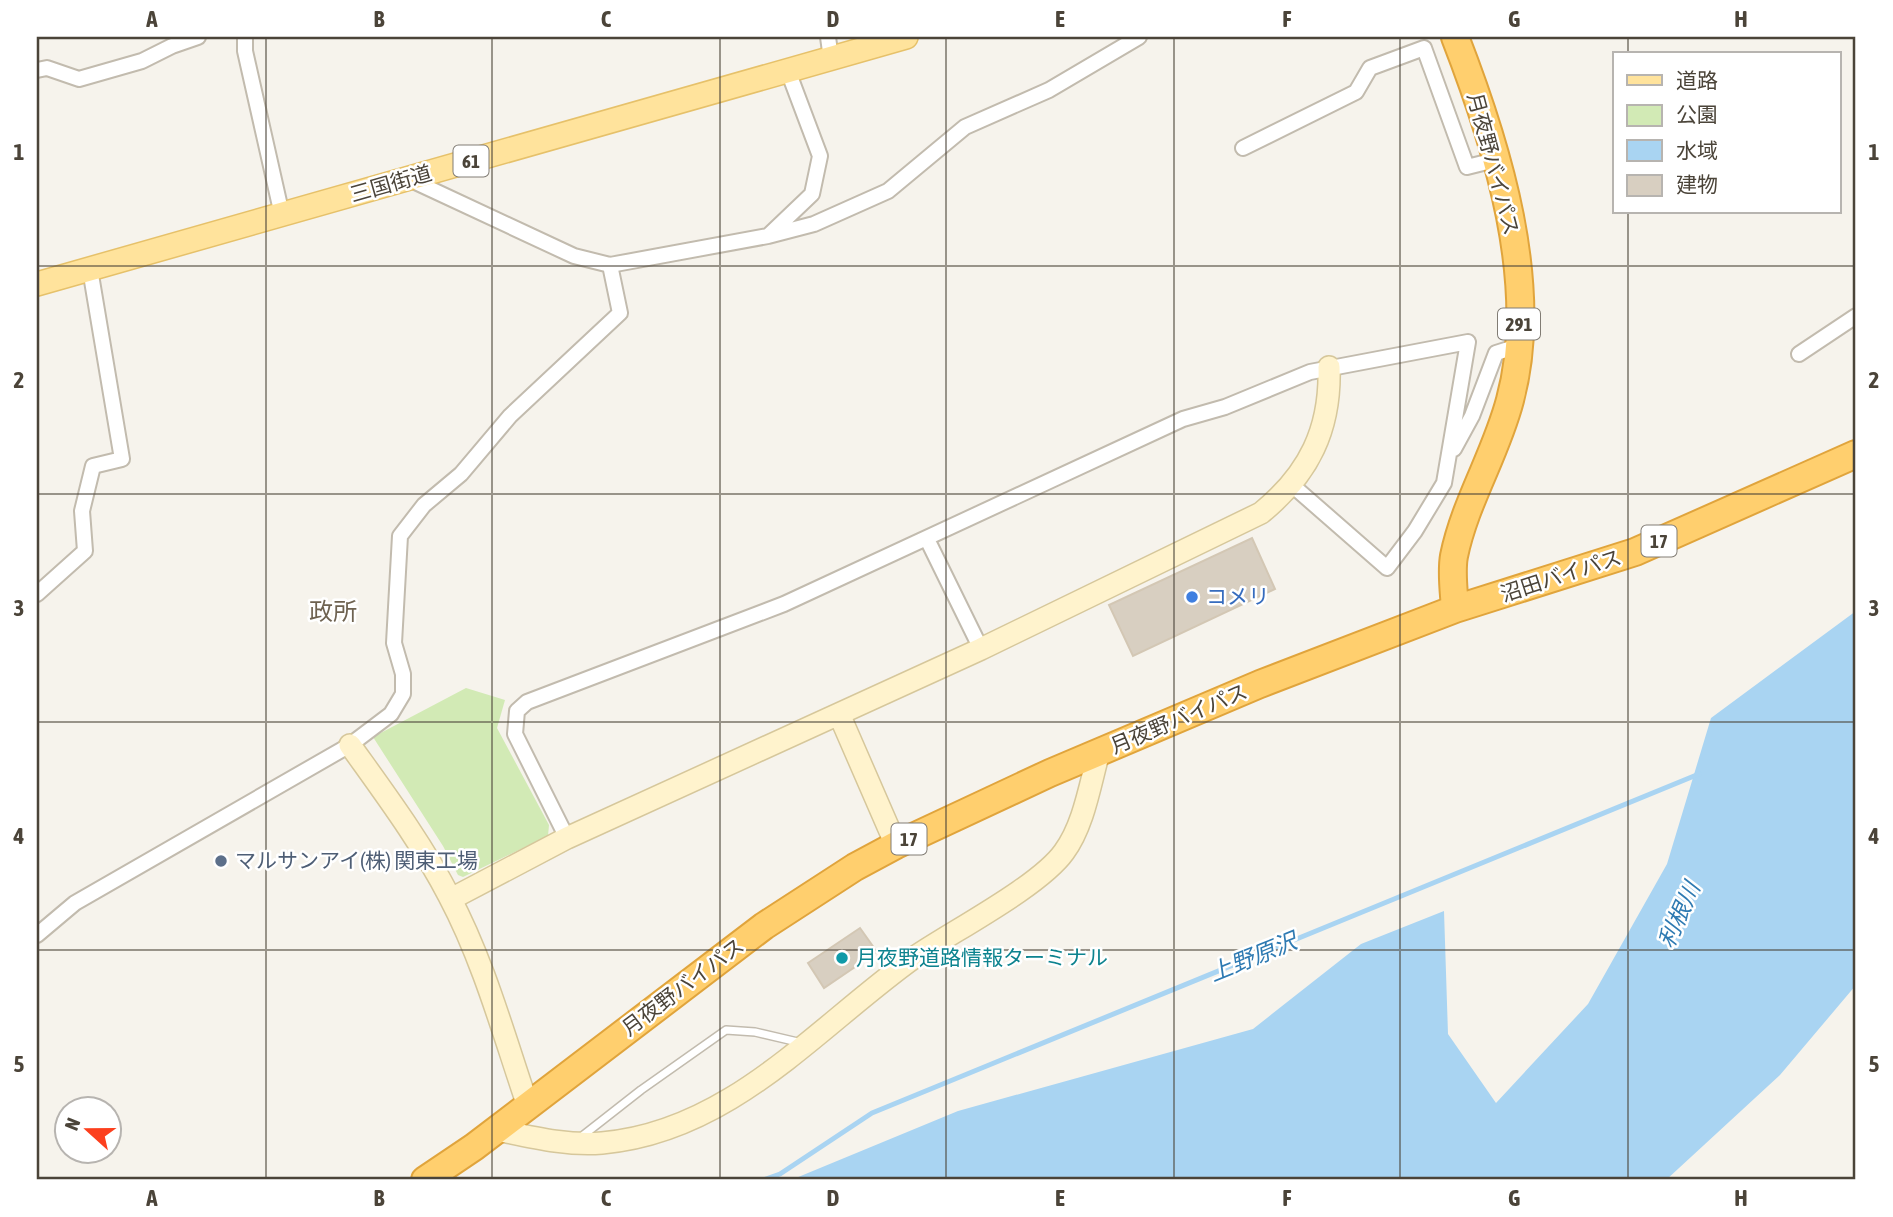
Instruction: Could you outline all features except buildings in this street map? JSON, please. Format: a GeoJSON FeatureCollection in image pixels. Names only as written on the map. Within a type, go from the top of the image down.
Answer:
{"type":"FeatureCollection","features":[{"type":"Feature","properties":{"kind":"highway","name":"月夜野バイパス"},"geometry":{"type":"LineString","coordinates":[[425,1180],[497,1130],[764,926],[855,867],[896,845],[1099,752],[1260,684],[1455,609],[1453,559],[1466,517],[1504,423],[1511,396],[1518,346],[1519,292],[1514,240],[1495,160],[1455,37]]}},
{"type":"Feature","properties":{"kind":"highway","name":"沼田バイパス"},"geometry":{"type":"LineString","coordinates":[[1455,609],[1635,552],[1856,454]]}},
{"type":"Feature","properties":{"kind":"main road","name":"三国街道"},"geometry":{"type":"LineString","coordinates":[[37,284],[788,71],[829,48],[906,37]]}},
{"type":"Feature","properties":{"kind":"street"},"geometry":{"type":"LineString","coordinates":[[37,70],[47,68],[79,79],[142,61],[198,37]]}},
{"type":"Feature","properties":{"kind":"street"},"geometry":{"type":"LineString","coordinates":[[245,37],[282,215]]}},
{"type":"Feature","properties":{"kind":"street"},"geometry":{"type":"LineString","coordinates":[[409,179],[574,256],[610,265],[768,236],[814,224],[888,191],[965,127],[1049,90],[1139,37]]}},
{"type":"Feature","properties":{"kind":"street"},"geometry":{"type":"LineString","coordinates":[[1242,148],[1356,92],[1370,68],[1421,42],[1467,167],[1495,160]]}},
{"type":"Feature","properties":{"kind":"street"},"geometry":{"type":"LineString","coordinates":[[768,236],[812,194],[820,156],[788,71]]}},
{"type":"Feature","properties":{"kind":"street"},"geometry":{"type":"LineString","coordinates":[[37,935],[97,890],[350,745],[391,714],[403,694],[403,674],[394,643],[400,536],[424,505],[461,474],[510,416],[620,313],[610,265]]}},
{"type":"Feature","properties":{"kind":"street"},"geometry":{"type":"LineString","coordinates":[[37,594],[85,551],[82,511],[93,466],[122,458],[90,269]]}},
{"type":"Feature","properties":{"kind":"street"},"geometry":{"type":"LineString","coordinates":[[1799,355],[1856,316]]}},
{"type":"Feature","properties":{"kind":"street"},"geometry":{"type":"LineString","coordinates":[[567,838],[514,734],[515,718],[522,705],[785,604],[1184,418],[1225,407],[1329,367],[1468,342],[1444,483],[1435,501],[1387,568],[1292,485]]}},
{"type":"Feature","properties":{"kind":"street"},"geometry":{"type":"LineString","coordinates":[[1448,461],[1472,415],[1496,353],[1518,346]]}},
{"type":"Feature","properties":{"kind":"street"},"geometry":{"type":"LineString","coordinates":[[451,899],[567,838],[981,649],[1235,528],[1261,513],[1292,485],[1318,440],[1330,399],[1329,367]]}},
{"type":"Feature","properties":{"kind":"street"},"geometry":{"type":"LineString","coordinates":[[927,539],[981,649]]}},
{"type":"Feature","properties":{"kind":"street"},"geometry":{"type":"LineString","coordinates":[[839,714],[896,845]]}},
{"type":"Feature","properties":{"kind":"street"},"geometry":{"type":"LineString","coordinates":[[350,745],[422,847],[451,899],[479,962],[528,1106]]}},
{"type":"Feature","properties":{"kind":"street"},"geometry":{"type":"LineString","coordinates":[[497,1130],[574,1142],[603,1143],[675,1126],[745,1090],[809,1044],[910,961],[1053,865],[1071,841],[1099,752]]}},
{"type":"Feature","properties":{"kind":"lane"},"geometry":{"type":"LineString","coordinates":[[574,1142],[641,1090],[726,1030],[755,1032],[809,1044]]}},
{"type":"Feature","properties":{"kind":"green space"},"geometry":{"type":"Polygon","coordinates":[[[466,688],[505,700],[497,728],[549,825],[548,836],[463,877],[458,875],[443,846],[373,737],[466,688]]]}},
{"type":"Feature","properties":{"kind":"water","name":"利根川"},"geometry":{"type":"Polygon","coordinates":[[[1856,611],[1856,985],[1780,1075],[1666,1180],[791,1180],[958,1111],[1253,1029],[1361,944],[1444,911],[1448,1034],[1496,1103],[1588,1004],[1667,864],[1711,718],[1856,611]]]}},
{"type":"Feature","properties":{"kind":"waterway","name":"上野原沢"},"geometry":{"type":"LineString","coordinates":[[763,1180],[780,1174],[872,1113],[1699,774]]}},
{"type":"Feature","properties":{"kind":"place","name":"コメリ"},"geometry":{"type":"Point","coordinates":[1192,597]}},
{"type":"Feature","properties":{"kind":"place","name":"マルサンアイ(株) 関東工場"},"geometry":{"type":"Point","coordinates":[221,861]}},
{"type":"Feature","properties":{"kind":"place","name":"月夜野道路情報ターミナル"},"geometry":{"type":"Point","coordinates":[842,958]}},
{"type":"Feature","properties":{"kind":"district","name":"政所"},"geometry":{"type":"Point","coordinates":[333,612]}}]}
